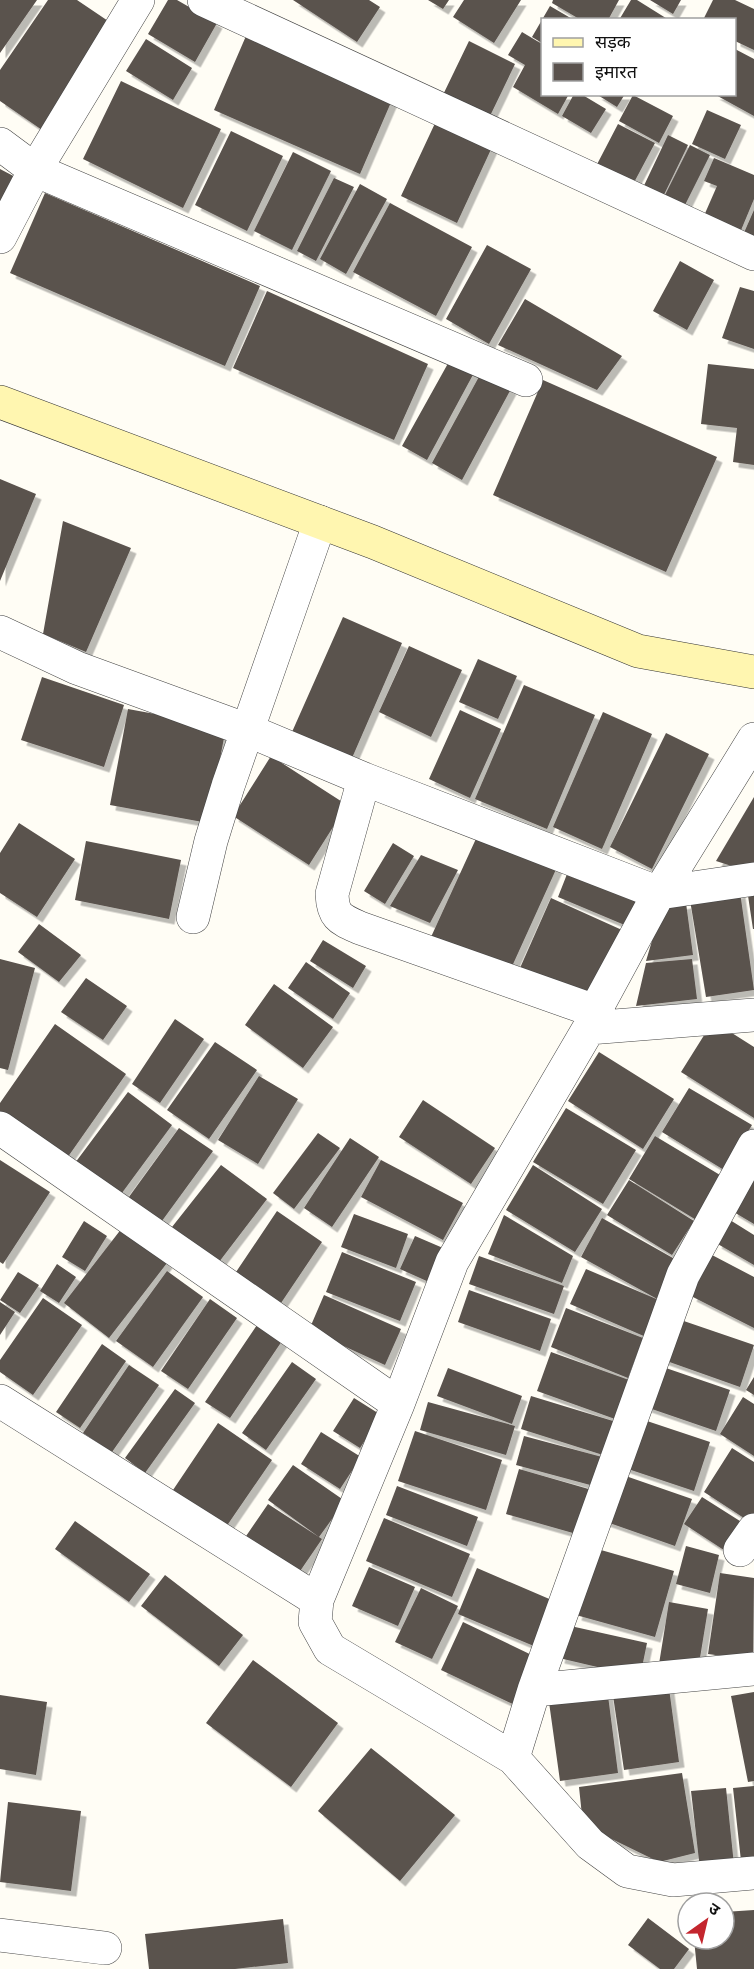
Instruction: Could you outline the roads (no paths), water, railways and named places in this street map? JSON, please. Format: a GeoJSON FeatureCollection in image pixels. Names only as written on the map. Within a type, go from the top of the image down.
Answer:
{"type":"FeatureCollection","features":[{"type":"Feature","properties":{"kind":"street"},"geometry":{"type":"LineString","coordinates":[[0,237],[35,170],[138,0]]}},
{"type":"Feature","properties":{"kind":"street"},"geometry":{"type":"LineString","coordinates":[[204,0],[754,254]]}},
{"type":"Feature","properties":{"kind":"street"},"geometry":{"type":"LineString","coordinates":[[0,144],[35,170],[526,380]]}},
{"type":"Feature","properties":{"kind":"street"},"geometry":{"type":"LineString","coordinates":[[0,402],[373,542],[638,651],[754,672]]}},
{"type":"Feature","properties":{"kind":"street"},"geometry":{"type":"LineString","coordinates":[[193,917],[212,841],[247,730],[320,522]]}},
{"type":"Feature","properties":{"kind":"street"},"geometry":{"type":"LineString","coordinates":[[0,632],[77,668],[247,730],[364,779],[659,893],[754,879]]}},
{"type":"Feature","properties":{"kind":"street"},"geometry":{"type":"LineString","coordinates":[[754,739],[659,893],[592,1019],[452,1262],[398,1404],[317,1600],[315,1622],[330,1649],[513,1758],[590,1844],[627,1871],[674,1880],[754,1873]]}},
{"type":"Feature","properties":{"kind":"street"},"geometry":{"type":"LineString","coordinates":[[364,779],[332,894],[333,908],[340,919],[592,1019],[754,1015]]}},
{"type":"Feature","properties":{"kind":"street"},"geometry":{"type":"LineString","coordinates":[[0,1128],[398,1404]]}},
{"type":"Feature","properties":{"kind":"street"},"geometry":{"type":"LineString","coordinates":[[513,1758],[534,1690],[683,1275],[754,1146]]}},
{"type":"Feature","properties":{"kind":"street"},"geometry":{"type":"LineString","coordinates":[[0,1401],[317,1600]]}},
{"type":"Feature","properties":{"kind":"street"},"geometry":{"type":"LineString","coordinates":[[534,1690],[754,1669]]}},
{"type":"Feature","properties":{"kind":"street"},"geometry":{"type":"LineString","coordinates":[[0,1935],[105,1948]]}}]}
